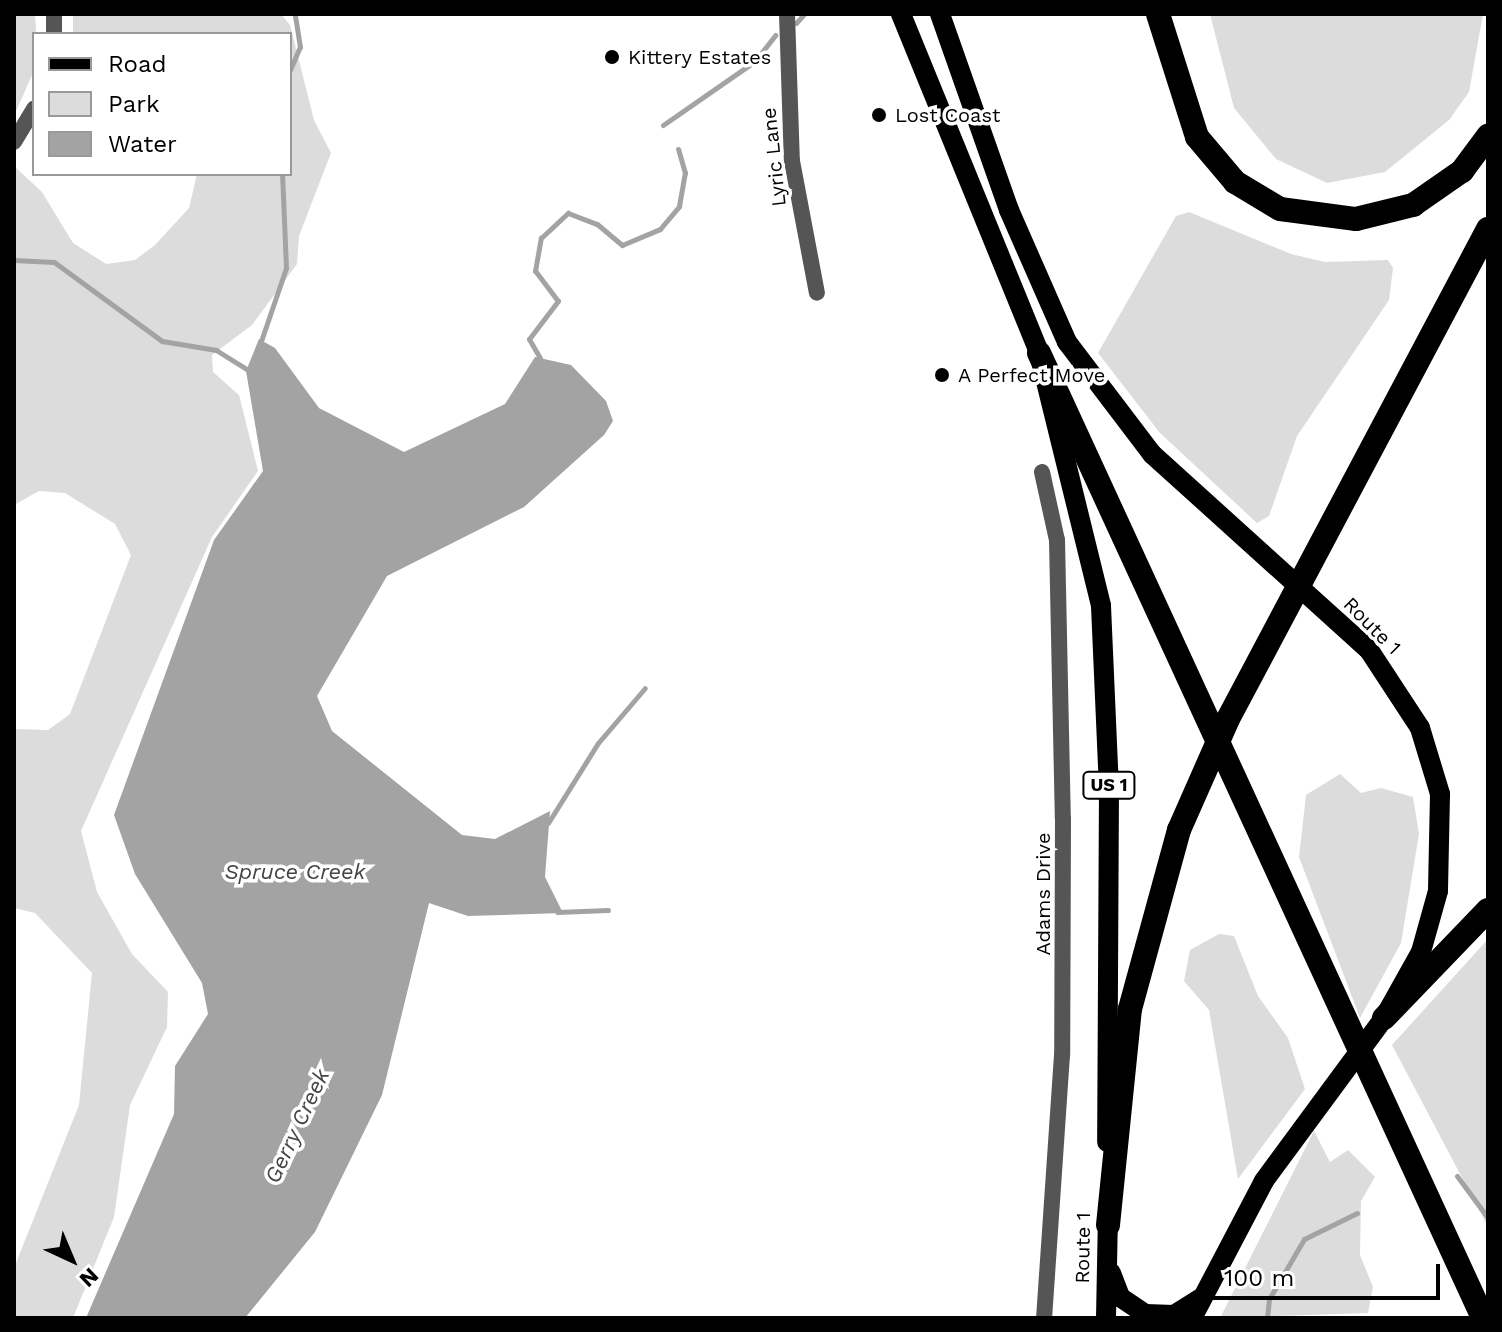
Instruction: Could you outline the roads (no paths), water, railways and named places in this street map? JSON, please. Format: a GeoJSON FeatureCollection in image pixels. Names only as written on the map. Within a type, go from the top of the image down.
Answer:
{"type":"FeatureCollection","features":[{"type":"Feature","properties":{"kind":"highway"},"geometry":{"type":"LineString","coordinates":[[1158,14],[1197,137],[1235,182],[1280,209],[1356,219],[1413,205],[1462,171],[1488,136]]}},
{"type":"Feature","properties":{"kind":"highway"},"geometry":{"type":"LineString","coordinates":[[1108,1225],[1130,1009],[1160,887],[1202,773],[1488,229]]}},
{"type":"Feature","properties":{"kind":"highway"},"geometry":{"type":"LineString","coordinates":[[1039,353],[1483,1318]]}},
{"type":"Feature","properties":{"kind":"highway"},"geometry":{"type":"LineString","coordinates":[[1384,1018],[1488,910]]}},
{"type":"Feature","properties":{"kind":"main road","name":"Route 1"},"geometry":{"type":"LineString","coordinates":[[901,14],[943,106],[1039,353],[1101,606],[1107,673],[1106,1318]]}},
{"type":"Feature","properties":{"kind":"main road"},"geometry":{"type":"LineString","coordinates":[[916,14],[943,106]]}},
{"type":"Feature","properties":{"kind":"main road","name":"Route 1"},"geometry":{"type":"LineString","coordinates":[[940,14],[1039,286],[1111,407],[1202,504],[1369,650],[1420,728],[1440,794],[1438,891],[1421,952],[1384,1018],[1264,1181],[1196,1309]]}},
{"type":"Feature","properties":{"kind":"main road"},"geometry":{"type":"LineString","coordinates":[[1106,1258],[1120,1297],[1145,1314],[1174,1315],[1196,1309]]}},
{"type":"Feature","properties":{"kind":"street","name":"Lyric Lane"},"geometry":{"type":"LineString","coordinates":[[787,14],[792,161],[817,293]]}},
{"type":"Feature","properties":{"kind":"street"},"geometry":{"type":"LineString","coordinates":[[14,142],[32,112]]}},
{"type":"Feature","properties":{"kind":"street","name":"Adams Drive"},"geometry":{"type":"LineString","coordinates":[[1042,472],[1057,540],[1063,819],[1062,1055],[1044,1318]]}},
{"type":"Feature","properties":{"kind":"water","name":"Spruce Creek"},"geometry":{"type":"Polygon","coordinates":[[[259,339],[275,348],[319,408],[404,452],[505,404],[535,357],[571,365],[606,401],[613,421],[604,435],[524,507],[387,576],[317,696],[332,731],[462,835],[495,839],[550,811],[545,877],[563,913],[468,916],[429,903],[382,1095],[315,1232],[245,1318],[86,1318],[174,1114],[175,1066],[208,1014],[202,983],[135,874],[114,815],[214,540],[263,471],[246,371],[259,339]]]}},
{"type":"Feature","properties":{"kind":"waterway"},"geometry":{"type":"LineString","coordinates":[[292,65],[300,47],[295,14]]}},
{"type":"Feature","properties":{"kind":"waterway","name":"Gerry Creek"},"geometry":{"type":"LineString","coordinates":[[796,23],[804,14]]}},
{"type":"Feature","properties":{"kind":"waterway","name":"Gerry Creek"},"geometry":{"type":"LineString","coordinates":[[663,125],[755,61],[775,35]]}},
{"type":"Feature","properties":{"kind":"waterway","name":"Gerry Creek"},"geometry":{"type":"LineString","coordinates":[[540,358],[529,339],[558,301],[535,271],[541,238],[568,213],[597,224],[622,245],[660,229],[679,206],[685,173],[678,149]]}},
{"type":"Feature","properties":{"kind":"waterway"},"geometry":{"type":"LineString","coordinates":[[260,344],[286,268],[282,176]]}},
{"type":"Feature","properties":{"kind":"waterway"},"geometry":{"type":"LineString","coordinates":[[14,260],[54,262],[162,341],[216,350],[249,371]]}},
{"type":"Feature","properties":{"kind":"waterway"},"geometry":{"type":"LineString","coordinates":[[548,823],[598,743],[645,688]]}},
{"type":"Feature","properties":{"kind":"waterway"},"geometry":{"type":"LineString","coordinates":[[557,912],[608,910]]}},
{"type":"Feature","properties":{"kind":"waterway"},"geometry":{"type":"LineString","coordinates":[[1457,1176],[1488,1218]]}},
{"type":"Feature","properties":{"kind":"waterway"},"geometry":{"type":"LineString","coordinates":[[1267,1318],[1269,1299],[1304,1239],[1357,1213]]}},
{"type":"Feature","properties":{"kind":"place","name":"Kittery Estates"},"geometry":{"type":"Point","coordinates":[612,57]}},
{"type":"Feature","properties":{"kind":"place","name":"Lost Coast"},"geometry":{"type":"Point","coordinates":[879,115]}},
{"type":"Feature","properties":{"kind":"place","name":"A Perfect Move"},"geometry":{"type":"Point","coordinates":[942,375]}}]}
